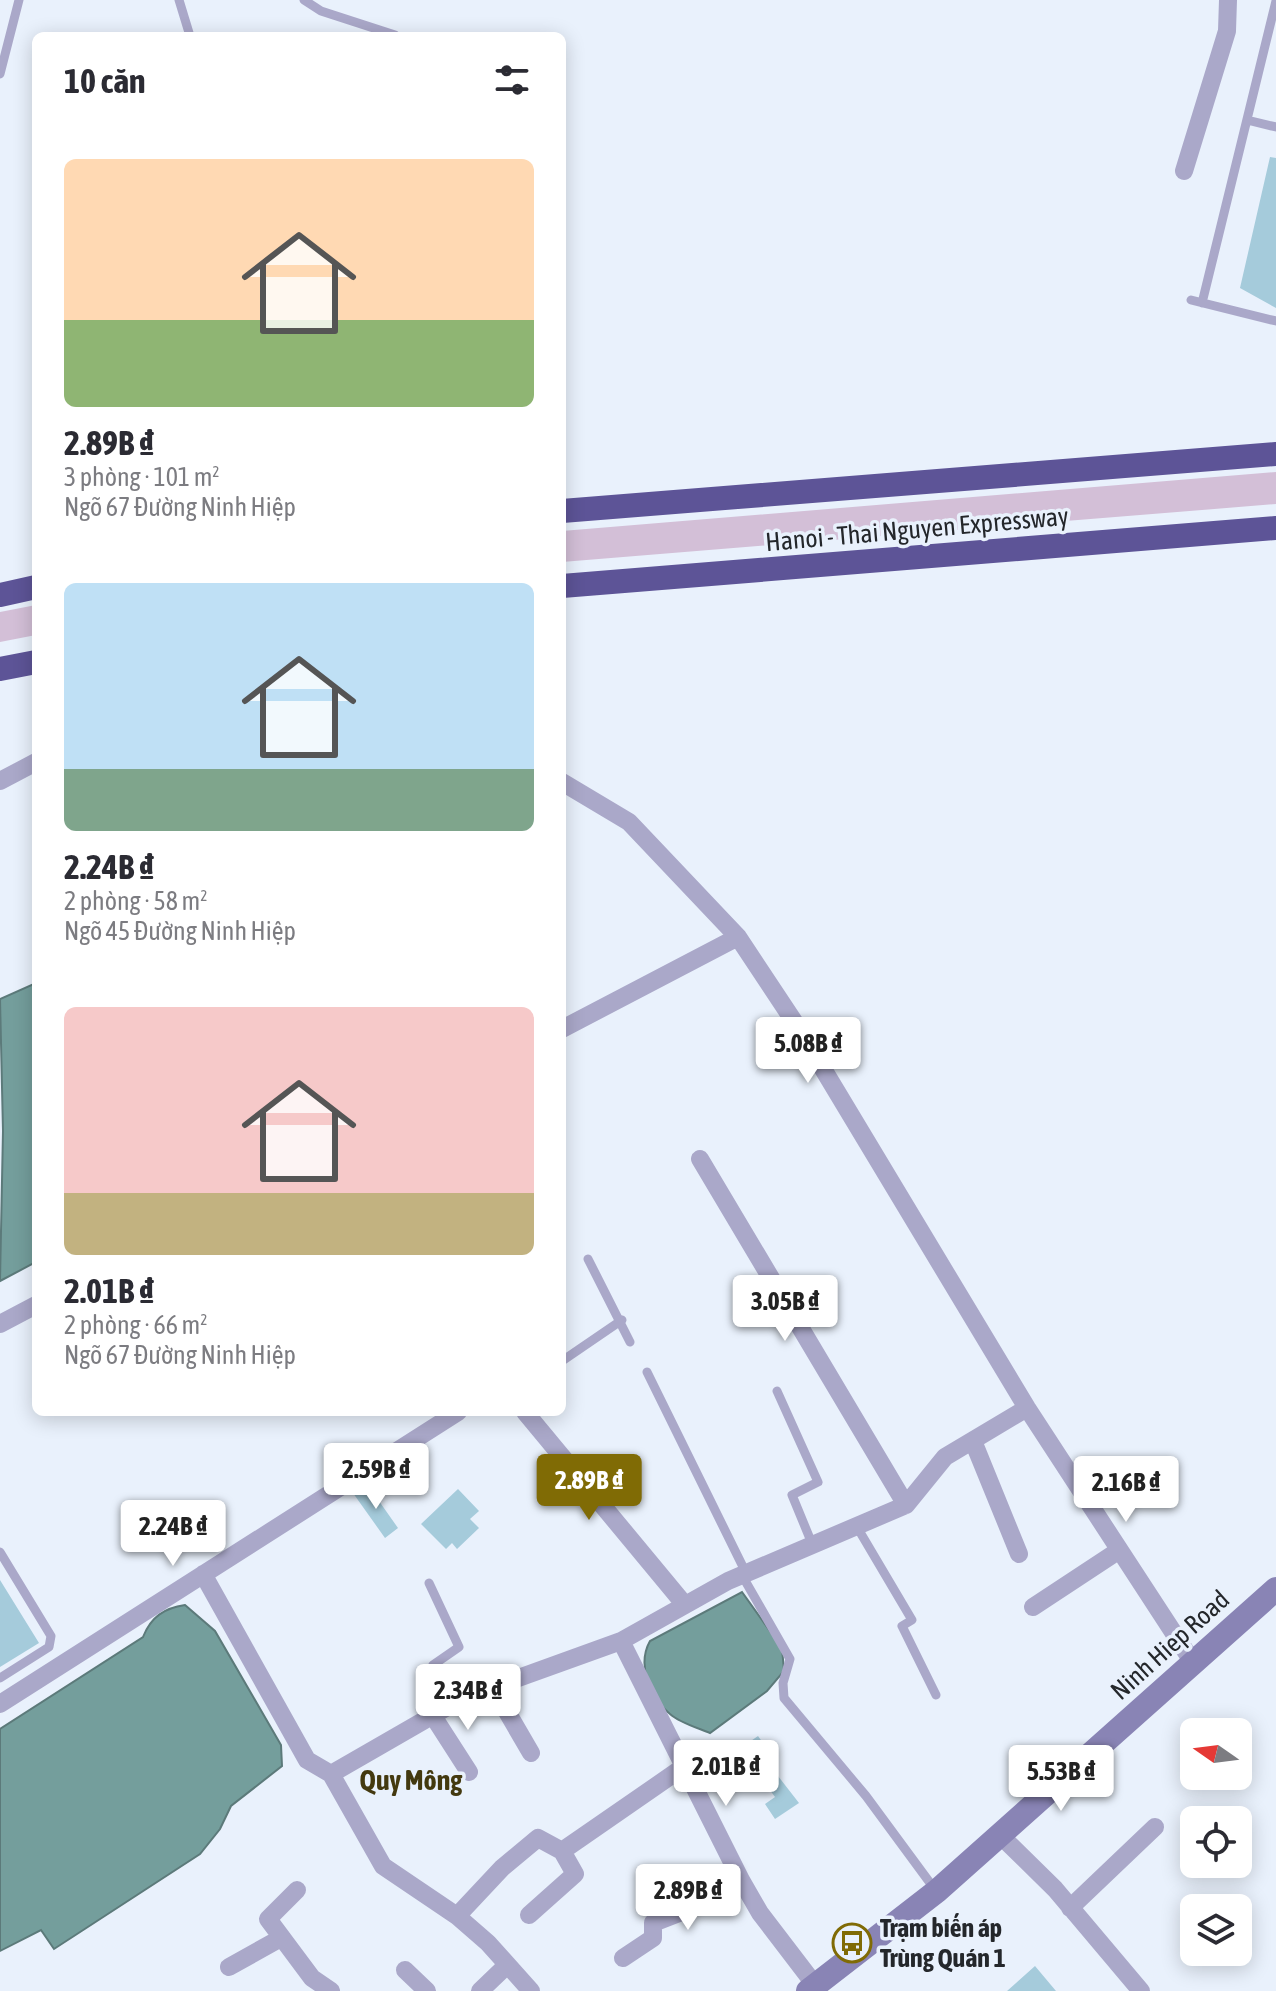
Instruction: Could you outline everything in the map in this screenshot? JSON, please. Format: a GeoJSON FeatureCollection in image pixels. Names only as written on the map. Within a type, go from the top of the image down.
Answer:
{"type":"FeatureCollection","features":[{"type":"Feature","properties":{"kind":"highway","name":"Hanoi - Thai Nguyen Expressway"},"geometry":{"type":"LineString","coordinates":[[566,511],[1276,454]]}},
{"type":"Feature","properties":{"kind":"highway","name":"Hanoi - Thai Nguyen Expressway"},"geometry":{"type":"LineString","coordinates":[[566,586],[1276,528]]}},
{"type":"Feature","properties":{"kind":"highway"},"geometry":{"type":"LineString","coordinates":[[0,595],[32,588]]}},
{"type":"Feature","properties":{"kind":"highway"},"geometry":{"type":"LineString","coordinates":[[0,669],[32,663]]}},
{"type":"Feature","properties":{"kind":"main road","name":"Ninh Hiep Road"},"geometry":{"type":"LineString","coordinates":[[811,1988],[937,1891],[1276,1589]]}},
{"type":"Feature","properties":{"kind":"street"},"geometry":{"type":"LineString","coordinates":[[1184,171],[1227,31],[1228,0]]}},
{"type":"Feature","properties":{"kind":"street"},"geometry":{"type":"LineString","coordinates":[[0,781],[32,764]]}},
{"type":"Feature","properties":{"kind":"street"},"geometry":{"type":"LineString","coordinates":[[566,784],[629,822],[738,937],[799,1029],[1027,1408],[1192,1661]]}},
{"type":"Feature","properties":{"kind":"street"},"geometry":{"type":"LineString","coordinates":[[566,1027],[738,937]]}},
{"type":"Feature","properties":{"kind":"street"},"geometry":{"type":"LineString","coordinates":[[700,1159],[906,1505]]}},
{"type":"Feature","properties":{"kind":"street"},"geometry":{"type":"LineString","coordinates":[[0,1324],[32,1307]]}},
{"type":"Feature","properties":{"kind":"street"},"geometry":{"type":"LineString","coordinates":[[331,1774],[492,1686],[621,1641],[745,1576],[906,1505],[945,1457],[1027,1408]]}},
{"type":"Feature","properties":{"kind":"street"},"geometry":{"type":"LineString","coordinates":[[0,1704],[452,1416]]}},
{"type":"Feature","properties":{"kind":"street"},"geometry":{"type":"LineString","coordinates":[[528,1416],[685,1605]]}},
{"type":"Feature","properties":{"kind":"street"},"geometry":{"type":"LineString","coordinates":[[973,1441],[1019,1554]]}},
{"type":"Feature","properties":{"kind":"street"},"geometry":{"type":"LineString","coordinates":[[1033,1607],[1118,1551]]}},
{"type":"Feature","properties":{"kind":"street"},"geometry":{"type":"LineString","coordinates":[[203,1574],[307,1760],[331,1774],[383,1866],[457,1916],[531,1991]]}},
{"type":"Feature","properties":{"kind":"street"},"geometry":{"type":"LineString","coordinates":[[621,1641],[682,1768],[741,1880],[811,1988]]}},
{"type":"Feature","properties":{"kind":"street"},"geometry":{"type":"LineString","coordinates":[[492,1686],[531,1753]]}},
{"type":"Feature","properties":{"kind":"street"},"geometry":{"type":"LineString","coordinates":[[433,1716],[469,1772]]}},
{"type":"Feature","properties":{"kind":"street"},"geometry":{"type":"LineString","coordinates":[[562,1851],[682,1768]]}},
{"type":"Feature","properties":{"kind":"street"},"geometry":{"type":"LineString","coordinates":[[1070,1908],[1155,1827]]}},
{"type":"Feature","properties":{"kind":"street"},"geometry":{"type":"LineString","coordinates":[[1001,1836],[1070,1908],[1141,1991]]}},
{"type":"Feature","properties":{"kind":"street"},"geometry":{"type":"LineString","coordinates":[[457,1916],[502,1868],[538,1838],[562,1851],[575,1874],[529,1915]]}},
{"type":"Feature","properties":{"kind":"street"},"geometry":{"type":"LineString","coordinates":[[623,1958],[653,1938],[653,1923],[689,1909],[741,1880]]}},
{"type":"Feature","properties":{"kind":"street"},"geometry":{"type":"LineString","coordinates":[[297,1890],[268,1919],[312,1978],[331,1991]]}},
{"type":"Feature","properties":{"kind":"street"},"geometry":{"type":"LineString","coordinates":[[229,1967],[281,1938]]}},
{"type":"Feature","properties":{"kind":"street"},"geometry":{"type":"LineString","coordinates":[[480,1991],[506,1966]]}},
{"type":"Feature","properties":{"kind":"street"},"geometry":{"type":"LineString","coordinates":[[405,1970],[427,1991]]}},
{"type":"Feature","properties":{"kind":"lane"},"geometry":{"type":"LineString","coordinates":[[0,74],[19,0]]}},
{"type":"Feature","properties":{"kind":"lane"},"geometry":{"type":"LineString","coordinates":[[179,0],[189,32]]}},
{"type":"Feature","properties":{"kind":"lane"},"geometry":{"type":"LineString","coordinates":[[304,0],[321,11],[386,32]]}},
{"type":"Feature","properties":{"kind":"lane"},"geometry":{"type":"LineString","coordinates":[[1202,303],[1276,4]]}},
{"type":"Feature","properties":{"kind":"lane"},"geometry":{"type":"LineString","coordinates":[[1247,120],[1276,127]]}},
{"type":"Feature","properties":{"kind":"lane"},"geometry":{"type":"LineString","coordinates":[[1191,300],[1276,321]]}},
{"type":"Feature","properties":{"kind":"lane"},"geometry":{"type":"LineString","coordinates":[[588,1259],[622,1319],[630,1342]]}},
{"type":"Feature","properties":{"kind":"lane"},"geometry":{"type":"LineString","coordinates":[[566,1358],[622,1319]]}},
{"type":"Feature","properties":{"kind":"lane"},"geometry":{"type":"LineString","coordinates":[[647,1372],[745,1576],[790,1659],[783,1683],[784,1698],[866,1796],[937,1891]]}},
{"type":"Feature","properties":{"kind":"lane"},"geometry":{"type":"LineString","coordinates":[[777,1391],[818,1482],[792,1495],[813,1546]]}},
{"type":"Feature","properties":{"kind":"lane"},"geometry":{"type":"LineString","coordinates":[[857,1527],[912,1620],[902,1626],[936,1695]]}},
{"type":"Feature","properties":{"kind":"lane"},"geometry":{"type":"LineString","coordinates":[[0,1552],[51,1636],[49,1647],[0,1678]]}},
{"type":"Feature","properties":{"kind":"lane"},"geometry":{"type":"LineString","coordinates":[[429,1583],[459,1647],[433,1665],[453,1705]]}},
{"type":"Feature","properties":{"kind":"shaded area"},"geometry":{"type":"Polygon","coordinates":[[[1276,472],[1276,504],[566,562],[566,531],[1276,472]]]}},
{"type":"Feature","properties":{"kind":"shaded area"},"geometry":{"type":"Polygon","coordinates":[[[32,606],[32,636],[0,642],[0,612],[32,606]]]}},
{"type":"Feature","properties":{"kind":"shaded area"},"geometry":{"type":"Polygon","coordinates":[[[32,985],[32,1264],[0,1281],[3,1131],[0,999],[32,985]]]}},
{"type":"Feature","properties":{"kind":"shaded area"},"geometry":{"type":"Polygon","coordinates":[[[742,1592],[782,1648],[784,1671],[767,1691],[710,1733],[674,1717],[656,1699],[647,1680],[646,1650],[650,1641],[742,1592]]]}},
{"type":"Feature","properties":{"kind":"shaded area"},"geometry":{"type":"Polygon","coordinates":[[[185,1605],[215,1631],[281,1745],[282,1766],[231,1806],[220,1829],[200,1854],[54,1949],[41,1930],[0,1951],[0,1729],[143,1637],[159,1615],[185,1605]]]}},
{"type":"Feature","properties":{"kind":"building"},"geometry":{"type":"Polygon","coordinates":[[[1270,157],[1276,158],[1276,308],[1240,288],[1270,157]]]}},
{"type":"Feature","properties":{"kind":"building"},"geometry":{"type":"Polygon","coordinates":[[[367,1484],[398,1528],[385,1538],[353,1493],[367,1484]]]}},
{"type":"Feature","properties":{"kind":"building"},"geometry":{"type":"Polygon","coordinates":[[[458,1489],[479,1511],[470,1519],[479,1528],[457,1549],[452,1543],[446,1549],[421,1524],[458,1489]]]}},
{"type":"Feature","properties":{"kind":"building"},"geometry":{"type":"Polygon","coordinates":[[[0,1580],[39,1643],[0,1667],[0,1580]]]}},
{"type":"Feature","properties":{"kind":"building"},"geometry":{"type":"Polygon","coordinates":[[[758,1736],[771,1754],[764,1758],[799,1803],[775,1819],[765,1804],[775,1797],[752,1765],[744,1771],[732,1754],[758,1736]]]}},
{"type":"Feature","properties":{"kind":"building"},"geometry":{"type":"Polygon","coordinates":[[[1035,1966],[1056,1991],[1007,1991],[1035,1966]]]}},
{"type":"Feature","properties":{"kind":"place","name":"Trạm biến áp Trùng Quán 1"},"geometry":{"type":"Point","coordinates":[852,1943]}},
{"type":"Feature","properties":{"kind":"district","name":"Quy Mông"},"geometry":{"type":"Point","coordinates":[411,1780]}}]}
